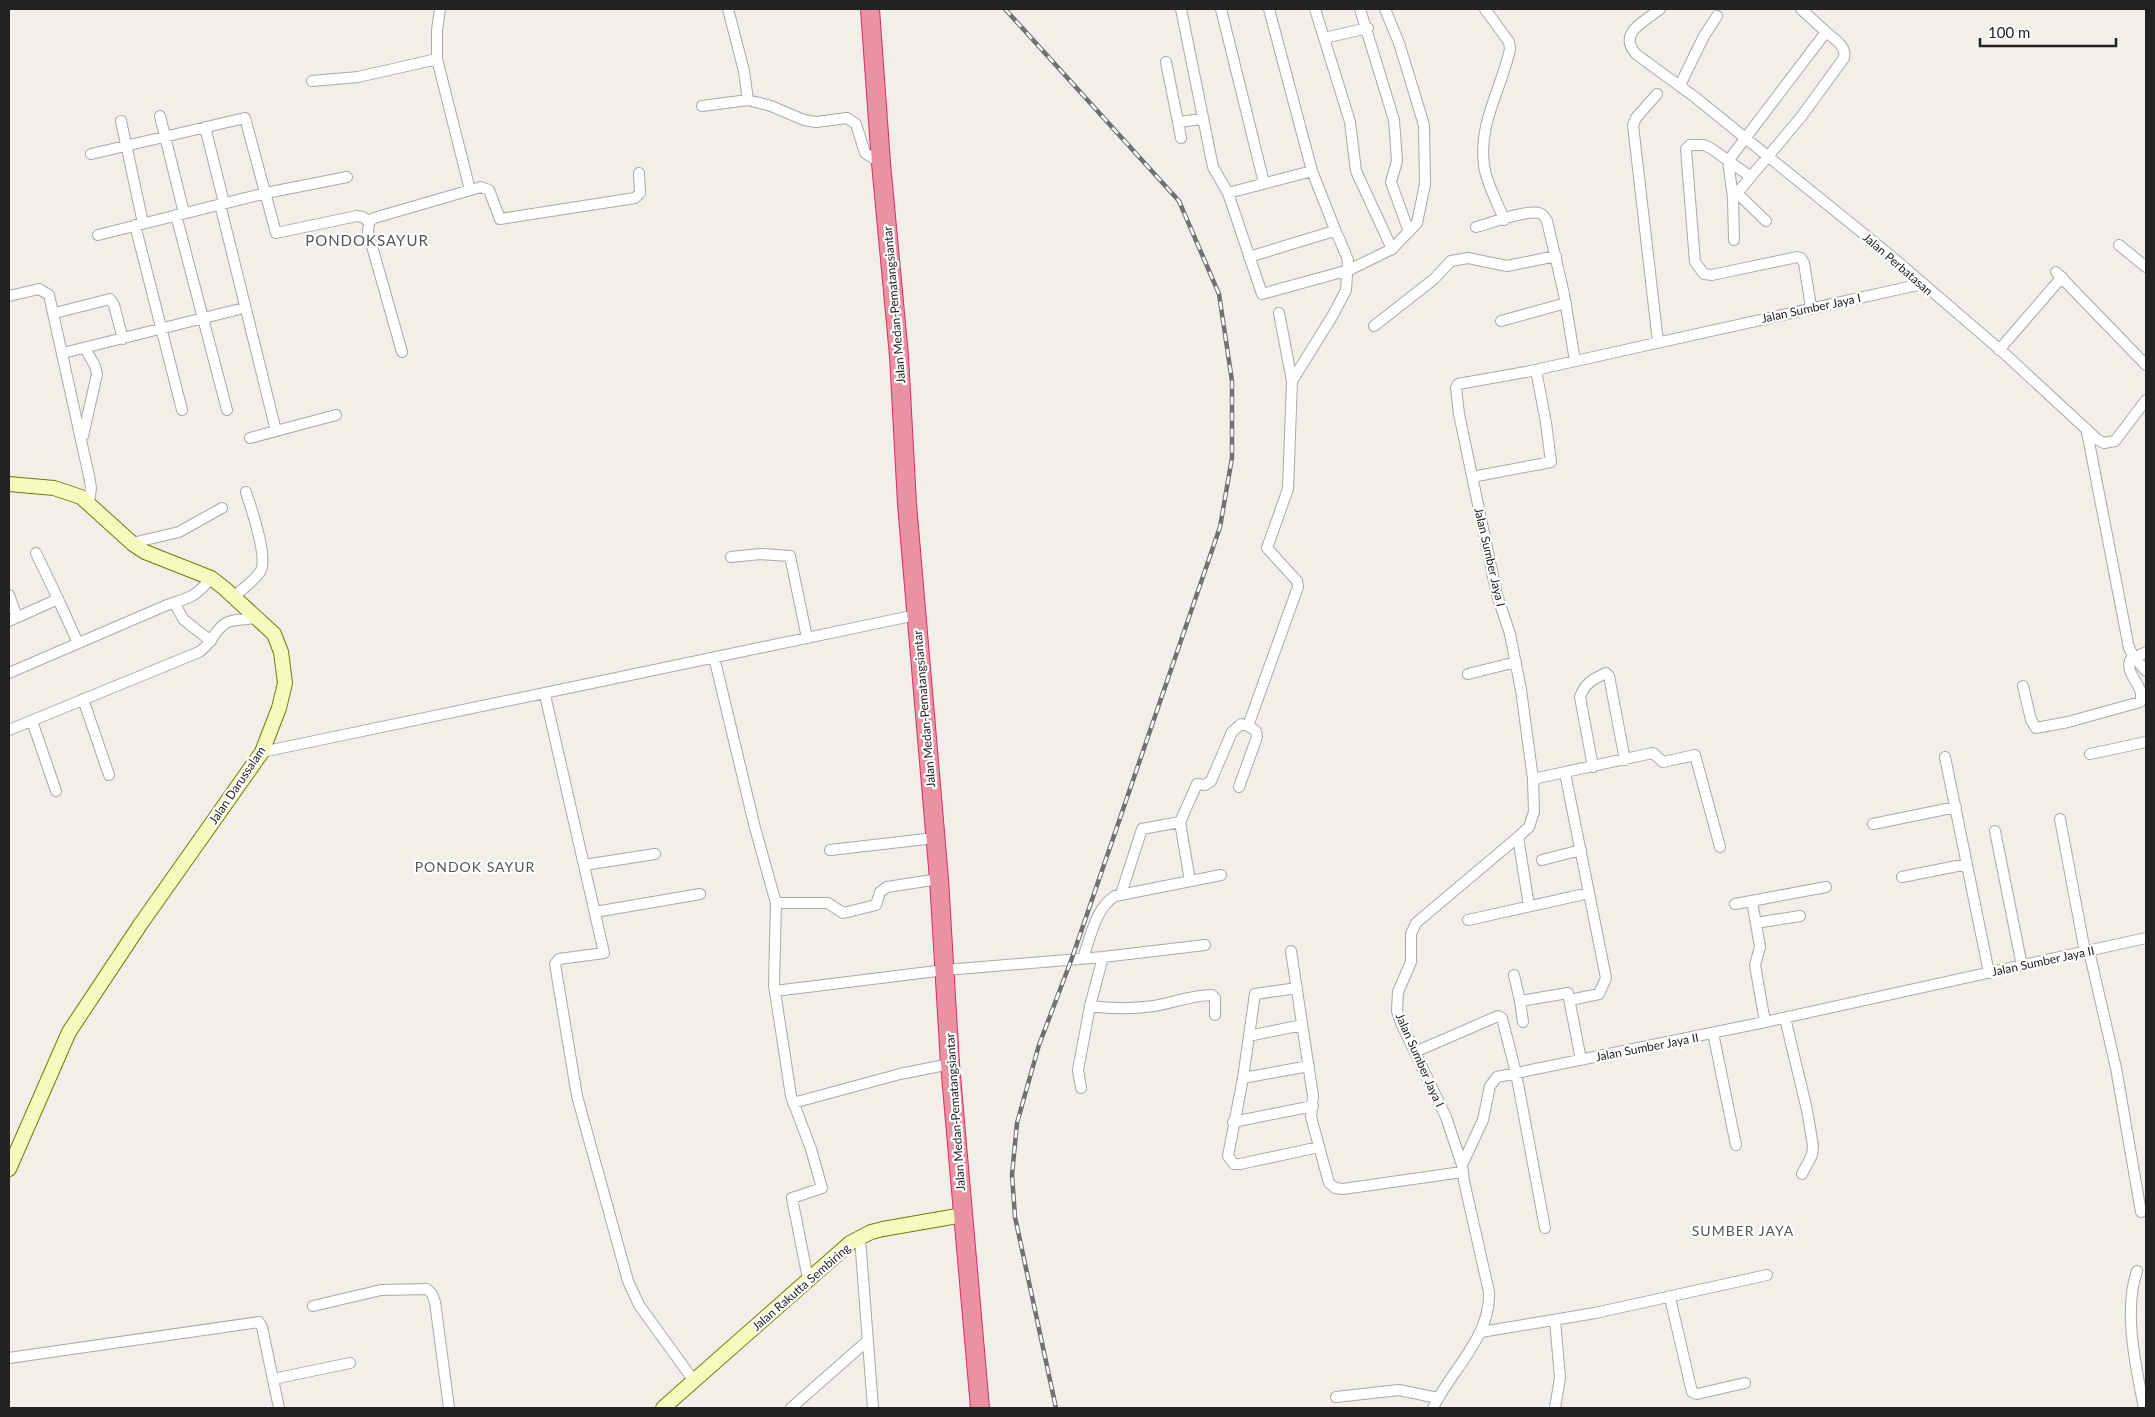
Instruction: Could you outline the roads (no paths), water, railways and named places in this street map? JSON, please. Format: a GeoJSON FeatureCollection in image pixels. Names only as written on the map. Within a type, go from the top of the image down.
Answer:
{"type":"FeatureCollection","features":[{"type":"Feature","properties":{"kind":"highway","name":"Jalan Medan-Pematangsiantar"},"geometry":{"type":"LineString","coordinates":[[870,9],[881,163],[899,356],[907,504],[935,838],[950,1064],[980,1408]]}},
{"type":"Feature","properties":{"kind":"street"},"geometry":{"type":"LineString","coordinates":[[440,9],[437,30],[437,59],[470,190]]}},
{"type":"Feature","properties":{"kind":"street"},"geometry":{"type":"LineString","coordinates":[[728,9],[744,71],[748,100]]}},
{"type":"Feature","properties":{"kind":"street"},"geometry":{"type":"LineString","coordinates":[[1181,9],[1213,167],[1228,193],[1262,294],[1349,270],[1392,249],[1417,223],[1425,184],[1424,125],[1399,43],[1385,9]]}},
{"type":"Feature","properties":{"kind":"street"},"geometry":{"type":"LineString","coordinates":[[1221,9],[1264,183]]}},
{"type":"Feature","properties":{"kind":"street"},"geometry":{"type":"LineString","coordinates":[[1269,9],[1312,170],[1348,260],[1349,270],[1342,298],[1292,381]]}},
{"type":"Feature","properties":{"kind":"street"},"geometry":{"type":"LineString","coordinates":[[1315,9],[1350,122],[1356,171],[1392,249]]}},
{"type":"Feature","properties":{"kind":"street"},"geometry":{"type":"LineString","coordinates":[[1360,9],[1368,28],[1394,120],[1397,161],[1391,182],[1408,232]]}},
{"type":"Feature","properties":{"kind":"street"},"geometry":{"type":"LineString","coordinates":[[1485,9],[1504,35],[1510,49],[1488,116],[1484,153],[1484,166],[1504,220]]}},
{"type":"Feature","properties":{"kind":"street","name":"Jalan Perbatasan"},"geometry":{"type":"LineString","coordinates":[[1660,9],[1629,36],[1630,47],[1636,54],[1680,85],[1767,157],[1836,210],[1999,350],[2088,432],[2104,443],[2116,441],[2146,400]]}},
{"type":"Feature","properties":{"kind":"street"},"geometry":{"type":"LineString","coordinates":[[1735,195],[1806,111],[1844,58],[1845,54],[1841,45],[1806,11]]}},
{"type":"Feature","properties":{"kind":"street"},"geometry":{"type":"LineString","coordinates":[[1680,85],[1704,36],[1717,16]]}},
{"type":"Feature","properties":{"kind":"street"},"geometry":{"type":"LineString","coordinates":[[1324,38],[1368,28]]}},
{"type":"Feature","properties":{"kind":"street"},"geometry":{"type":"LineString","coordinates":[[1734,240],[1735,195],[1728,161],[1826,32]]}},
{"type":"Feature","properties":{"kind":"street"},"geometry":{"type":"LineString","coordinates":[[312,81],[358,77],[437,59]]}},
{"type":"Feature","properties":{"kind":"street"},"geometry":{"type":"LineString","coordinates":[[1166,62],[1182,138]]}},
{"type":"Feature","properties":{"kind":"street"},"geometry":{"type":"LineString","coordinates":[[1657,94],[1633,121],[1633,125],[1658,342]]}},
{"type":"Feature","properties":{"kind":"street"},"geometry":{"type":"LineString","coordinates":[[702,106],[748,100],[771,106],[804,120],[816,122],[848,118],[856,124],[865,153],[881,163]]}},
{"type":"Feature","properties":{"kind":"street"},"geometry":{"type":"LineString","coordinates":[[160,116],[180,214],[227,410]]}},
{"type":"Feature","properties":{"kind":"street"},"geometry":{"type":"LineString","coordinates":[[91,154],[242,118],[246,119],[276,233],[356,216],[363,217],[369,222]]}},
{"type":"Feature","properties":{"kind":"street"},"geometry":{"type":"LineString","coordinates":[[1178,122],[1203,119]]}},
{"type":"Feature","properties":{"kind":"street"},"geometry":{"type":"LineString","coordinates":[[121,121],[139,224],[182,410]]}},
{"type":"Feature","properties":{"kind":"street"},"geometry":{"type":"LineString","coordinates":[[205,126],[244,308],[276,431]]}},
{"type":"Feature","properties":{"kind":"street"},"geometry":{"type":"LineString","coordinates":[[1751,177],[1704,145],[1690,145],[1686,149],[1693,251],[1699,269],[1704,274],[1712,275],[1797,257],[1802,258],[1811,307]]}},
{"type":"Feature","properties":{"kind":"street"},"geometry":{"type":"LineString","coordinates":[[1228,193],[1312,170]]}},
{"type":"Feature","properties":{"kind":"street"},"geometry":{"type":"LineString","coordinates":[[402,352],[368,232],[369,222],[374,218],[481,187],[489,190],[498,217],[504,219],[635,198],[640,193],[640,173]]}},
{"type":"Feature","properties":{"kind":"street"},"geometry":{"type":"LineString","coordinates":[[98,235],[222,203],[347,177]]}},
{"type":"Feature","properties":{"kind":"street"},"geometry":{"type":"LineString","coordinates":[[1735,195],[1766,221]]}},
{"type":"Feature","properties":{"kind":"street"},"geometry":{"type":"LineString","coordinates":[[1476,227],[1529,213],[1540,213],[1544,216],[1556,256],[1566,303],[1574,361]]}},
{"type":"Feature","properties":{"kind":"street"},"geometry":{"type":"LineString","coordinates":[[1249,257],[1331,231],[1336,232]]}},
{"type":"Feature","properties":{"kind":"street"},"geometry":{"type":"LineString","coordinates":[[2119,245],[2146,266]]}},
{"type":"Feature","properties":{"kind":"street"},"geometry":{"type":"LineString","coordinates":[[1374,326],[1434,279],[1451,261],[1468,258],[1506,266],[1556,256]]}},
{"type":"Feature","properties":{"kind":"street"},"geometry":{"type":"LineString","coordinates":[[1999,350],[2059,274],[2146,365]]}},
{"type":"Feature","properties":{"kind":"street","name":"Jalan Sumber Jaya I"},"geometry":{"type":"LineString","coordinates":[[1462,1168],[1446,1117],[1401,1023],[1397,1006],[1398,992],[1411,962],[1413,927],[1518,837],[1533,820],[1534,812],[1533,779],[1516,662],[1497,595],[1472,477],[1459,414],[1456,388],[1458,384],[1536,370],[1811,307],[1922,284]]}},
{"type":"Feature","properties":{"kind":"street"},"geometry":{"type":"LineString","coordinates":[[9,296],[40,289],[45,290],[49,295],[55,313],[91,488],[89,502]]}},
{"type":"Feature","properties":{"kind":"street"},"geometry":{"type":"LineString","coordinates":[[55,313],[110,299],[114,305],[123,339]]}},
{"type":"Feature","properties":{"kind":"street"},"geometry":{"type":"LineString","coordinates":[[1501,320],[1566,303]]}},
{"type":"Feature","properties":{"kind":"street"},"geometry":{"type":"LineString","coordinates":[[63,353],[86,350],[244,308]]}},
{"type":"Feature","properties":{"kind":"street"},"geometry":{"type":"LineString","coordinates":[[1248,726],[1298,586],[1297,581],[1267,548],[1288,489],[1292,381],[1279,314]]}},
{"type":"Feature","properties":{"kind":"street"},"geometry":{"type":"LineString","coordinates":[[84,454],[84,432],[97,374],[95,366],[86,350]]}},
{"type":"Feature","properties":{"kind":"street"},"geometry":{"type":"LineString","coordinates":[[1472,477],[1551,462],[1536,370]]}},
{"type":"Feature","properties":{"kind":"street"},"geometry":{"type":"LineString","coordinates":[[250,438],[336,415]]}},
{"type":"Feature","properties":{"kind":"street"},"geometry":{"type":"LineString","coordinates":[[2088,432],[2129,648],[2134,658],[2146,671]]}},
{"type":"Feature","properties":{"kind":"street","name":"Jalan Darussalam"},"geometry":{"type":"LineString","coordinates":[[9,484],[54,488],[68,492],[89,502],[132,543],[145,552],[211,578],[274,634],[278,642],[285,683],[279,708],[262,752],[82,1010],[69,1032],[9,1169]]}},
{"type":"Feature","properties":{"kind":"street"},"geometry":{"type":"LineString","coordinates":[[234,597],[260,573],[262,566],[257,527],[246,492]]}},
{"type":"Feature","properties":{"kind":"street"},"geometry":{"type":"LineString","coordinates":[[132,543],[179,532],[222,508]]}},
{"type":"Feature","properties":{"kind":"street"},"geometry":{"type":"LineString","coordinates":[[36,553],[78,643]]}},
{"type":"Feature","properties":{"kind":"street"},"geometry":{"type":"LineString","coordinates":[[731,557],[760,554],[790,556],[807,638]]}},
{"type":"Feature","properties":{"kind":"street"},"geometry":{"type":"LineString","coordinates":[[9,673],[174,603],[195,596],[211,578]]}},
{"type":"Feature","properties":{"kind":"street"},"geometry":{"type":"LineString","coordinates":[[9,595],[13,619],[58,599]]}},
{"type":"Feature","properties":{"kind":"street"},"geometry":{"type":"LineString","coordinates":[[174,603],[184,620],[211,641]]}},
{"type":"Feature","properties":{"kind":"street"},"geometry":{"type":"LineString","coordinates":[[262,752],[545,695],[714,656],[916,615]]}},
{"type":"Feature","properties":{"kind":"street"},"geometry":{"type":"LineString","coordinates":[[9,730],[199,652],[226,623],[257,617]]}},
{"type":"Feature","properties":{"kind":"street"},"geometry":{"type":"LineString","coordinates":[[2023,686],[2033,725],[2036,728],[2068,722],[2140,702],[2141,692],[2137,682],[2129,673],[2128,666],[2130,660],[2146,652]]}},
{"type":"Feature","properties":{"kind":"street"},"geometry":{"type":"LineString","coordinates":[[714,656],[755,828],[776,903],[775,991],[793,1102],[811,1149],[822,1188],[792,1198],[808,1279]]}},
{"type":"Feature","properties":{"kind":"street"},"geometry":{"type":"LineString","coordinates":[[1468,674],[1516,662]]}},
{"type":"Feature","properties":{"kind":"street"},"geometry":{"type":"LineString","coordinates":[[1593,767],[1580,698],[1584,688],[1590,681],[1606,673],[1609,676],[1625,760]]}},
{"type":"Feature","properties":{"kind":"street"},"geometry":{"type":"LineString","coordinates":[[545,695],[604,953],[559,959],[554,968],[577,1096],[628,1281],[639,1305],[694,1381]]}},
{"type":"Feature","properties":{"kind":"street"},"geometry":{"type":"LineString","coordinates":[[83,699],[109,775]]}},
{"type":"Feature","properties":{"kind":"street"},"geometry":{"type":"LineString","coordinates":[[32,721],[56,791]]}},
{"type":"Feature","properties":{"kind":"street"},"geometry":{"type":"LineString","coordinates":[[1190,881],[1180,822],[1197,784],[1206,785],[1212,781],[1232,732],[1237,726],[1248,726],[1256,731],[1257,736],[1239,787]]}},
{"type":"Feature","properties":{"kind":"street"},"geometry":{"type":"LineString","coordinates":[[2090,754],[2146,742]]}},
{"type":"Feature","properties":{"kind":"street"},"geometry":{"type":"LineString","coordinates":[[1533,779],[1653,754],[1663,762],[1695,755],[1720,847]]}},
{"type":"Feature","properties":{"kind":"street"},"geometry":{"type":"LineString","coordinates":[[1945,757],[1989,973]]}},
{"type":"Feature","properties":{"kind":"street"},"geometry":{"type":"LineString","coordinates":[[1566,773],[1605,970],[1605,984],[1599,994],[1570,1000]]}},
{"type":"Feature","properties":{"kind":"street"},"geometry":{"type":"LineString","coordinates":[[1873,824],[1956,807]]}},
{"type":"Feature","properties":{"kind":"street"},"geometry":{"type":"LineString","coordinates":[[2060,818],[2087,951],[2116,1068],[2141,1212]]}},
{"type":"Feature","properties":{"kind":"street"},"geometry":{"type":"LineString","coordinates":[[1121,894],[1140,831],[1180,822]]}},
{"type":"Feature","properties":{"kind":"street"},"geometry":{"type":"LineString","coordinates":[[1995,831],[2022,966]]}},
{"type":"Feature","properties":{"kind":"street"},"geometry":{"type":"LineString","coordinates":[[1518,837],[1529,906]]}},
{"type":"Feature","properties":{"kind":"street"},"geometry":{"type":"LineString","coordinates":[[830,850],[935,838]]}},
{"type":"Feature","properties":{"kind":"street"},"geometry":{"type":"LineString","coordinates":[[1542,860],[1581,850]]}},
{"type":"Feature","properties":{"kind":"street"},"geometry":{"type":"LineString","coordinates":[[584,865],[655,854]]}},
{"type":"Feature","properties":{"kind":"street"},"geometry":{"type":"LineString","coordinates":[[1902,877],[1967,864]]}},
{"type":"Feature","properties":{"kind":"street"},"geometry":{"type":"LineString","coordinates":[[1083,958],[1099,912],[1107,901],[1121,894],[1222,875]]}},
{"type":"Feature","properties":{"kind":"street"},"geometry":{"type":"LineString","coordinates":[[776,903],[828,903],[839,912],[847,913],[876,905],[880,892],[886,887],[938,879]]}},
{"type":"Feature","properties":{"kind":"street"},"geometry":{"type":"LineString","coordinates":[[1735,904],[1826,886]]}},
{"type":"Feature","properties":{"kind":"street"},"geometry":{"type":"LineString","coordinates":[[595,912],[700,894]]}},
{"type":"Feature","properties":{"kind":"street"},"geometry":{"type":"LineString","coordinates":[[1468,920],[1589,894]]}},
{"type":"Feature","properties":{"kind":"street"},"geometry":{"type":"LineString","coordinates":[[1752,901],[1760,946],[1756,965],[1765,1022]]}},
{"type":"Feature","properties":{"kind":"street"},"geometry":{"type":"LineString","coordinates":[[1756,923],[1800,916]]}},
{"type":"Feature","properties":{"kind":"street","name":"Jalan Sumber Jaya II"},"geometry":{"type":"LineString","coordinates":[[1462,1168],[1483,1120],[1493,1080],[1502,1075],[1786,1018],[2146,938]]}},
{"type":"Feature","properties":{"kind":"street"},"geometry":{"type":"LineString","coordinates":[[775,991],[945,970],[1103,957],[1205,944]]}},
{"type":"Feature","properties":{"kind":"street"},"geometry":{"type":"LineString","coordinates":[[1291,951],[1309,1066],[1313,1106],[1311,1117],[1329,1183],[1335,1188],[1343,1189],[1462,1168],[1489,1292],[1490,1305],[1481,1332],[1433,1408]]}},
{"type":"Feature","properties":{"kind":"street"},"geometry":{"type":"LineString","coordinates":[[1081,1088],[1078,1070],[1090,1006],[1103,957]]}},
{"type":"Feature","properties":{"kind":"street"},"geometry":{"type":"LineString","coordinates":[[1514,974],[1523,1022]]}},
{"type":"Feature","properties":{"kind":"street"},"geometry":{"type":"LineString","coordinates":[[1297,988],[1255,994],[1243,1078],[1233,1122],[1228,1156],[1234,1164],[1319,1147]]}},
{"type":"Feature","properties":{"kind":"street"},"geometry":{"type":"LineString","coordinates":[[1520,1001],[1565,992],[1569,994],[1582,1060]]}},
{"type":"Feature","properties":{"kind":"street"},"geometry":{"type":"LineString","coordinates":[[1090,1006],[1130,1008],[1212,995],[1215,998],[1215,1015]]}},
{"type":"Feature","properties":{"kind":"street"},"geometry":{"type":"LineString","coordinates":[[1415,1052],[1484,1020],[1500,1016],[1516,1072],[1545,1228]]}},
{"type":"Feature","properties":{"kind":"street"},"geometry":{"type":"LineString","coordinates":[[1786,1018],[1812,1139],[1812,1155],[1802,1174]]}},
{"type":"Feature","properties":{"kind":"street"},"geometry":{"type":"LineString","coordinates":[[1249,1036],[1302,1025]]}},
{"type":"Feature","properties":{"kind":"street"},"geometry":{"type":"LineString","coordinates":[[1713,1033],[1736,1145]]}},
{"type":"Feature","properties":{"kind":"street"},"geometry":{"type":"LineString","coordinates":[[793,1102],[900,1074],[950,1064]]}},
{"type":"Feature","properties":{"kind":"street"},"geometry":{"type":"LineString","coordinates":[[1243,1078],[1309,1066]]}},
{"type":"Feature","properties":{"kind":"street"},"geometry":{"type":"LineString","coordinates":[[1233,1122],[1313,1106]]}},
{"type":"Feature","properties":{"kind":"street","name":"Jalan Rakutta Sembiring"},"geometry":{"type":"LineString","coordinates":[[663,1408],[850,1243],[883,1229],[963,1214]]}},
{"type":"Feature","properties":{"kind":"street"},"geometry":{"type":"LineString","coordinates":[[860,1238],[866,1342],[873,1408]]}},
{"type":"Feature","properties":{"kind":"street"},"geometry":{"type":"LineString","coordinates":[[2137,1270],[2132,1289],[2132,1338],[2144,1408]]}},
{"type":"Feature","properties":{"kind":"street"},"geometry":{"type":"LineString","coordinates":[[1481,1332],[1670,1298],[1767,1275]]}},
{"type":"Feature","properties":{"kind":"street"},"geometry":{"type":"LineString","coordinates":[[313,1306],[382,1290],[427,1289],[432,1294],[435,1302],[449,1408]]}},
{"type":"Feature","properties":{"kind":"street"},"geometry":{"type":"LineString","coordinates":[[1670,1298],[1692,1392],[1697,1394],[1745,1383]]}},
{"type":"Feature","properties":{"kind":"street"},"geometry":{"type":"LineString","coordinates":[[1555,1320],[1560,1378],[1555,1408]]}},
{"type":"Feature","properties":{"kind":"street"},"geometry":{"type":"LineString","coordinates":[[9,1358],[255,1322],[262,1327],[279,1408]]}},
{"type":"Feature","properties":{"kind":"street"},"geometry":{"type":"LineString","coordinates":[[791,1408],[866,1342]]}},
{"type":"Feature","properties":{"kind":"street"},"geometry":{"type":"LineString","coordinates":[[273,1379],[350,1363]]}},
{"type":"Feature","properties":{"kind":"street"},"geometry":{"type":"LineString","coordinates":[[1336,1398],[1399,1390],[1438,1398]]}},
{"type":"Feature","properties":{"kind":"railway"},"geometry":{"type":"LineString","coordinates":[[1005,9],[1179,201],[1219,294],[1232,381],[1232,458],[1220,527],[1072,958],[1039,1045],[1017,1123],[1012,1175],[1015,1217],[1056,1408]]}},
{"type":"Feature","properties":{"kind":"district","name":"PONDOKSAYUR"},"geometry":{"type":"Point","coordinates":[367,240]}},
{"type":"Feature","properties":{"kind":"district","name":"PONDOK SAYUR"},"geometry":{"type":"Point","coordinates":[475,866]}},
{"type":"Feature","properties":{"kind":"district","name":"SUMBER JAYA"},"geometry":{"type":"Point","coordinates":[1743,1230]}}]}
